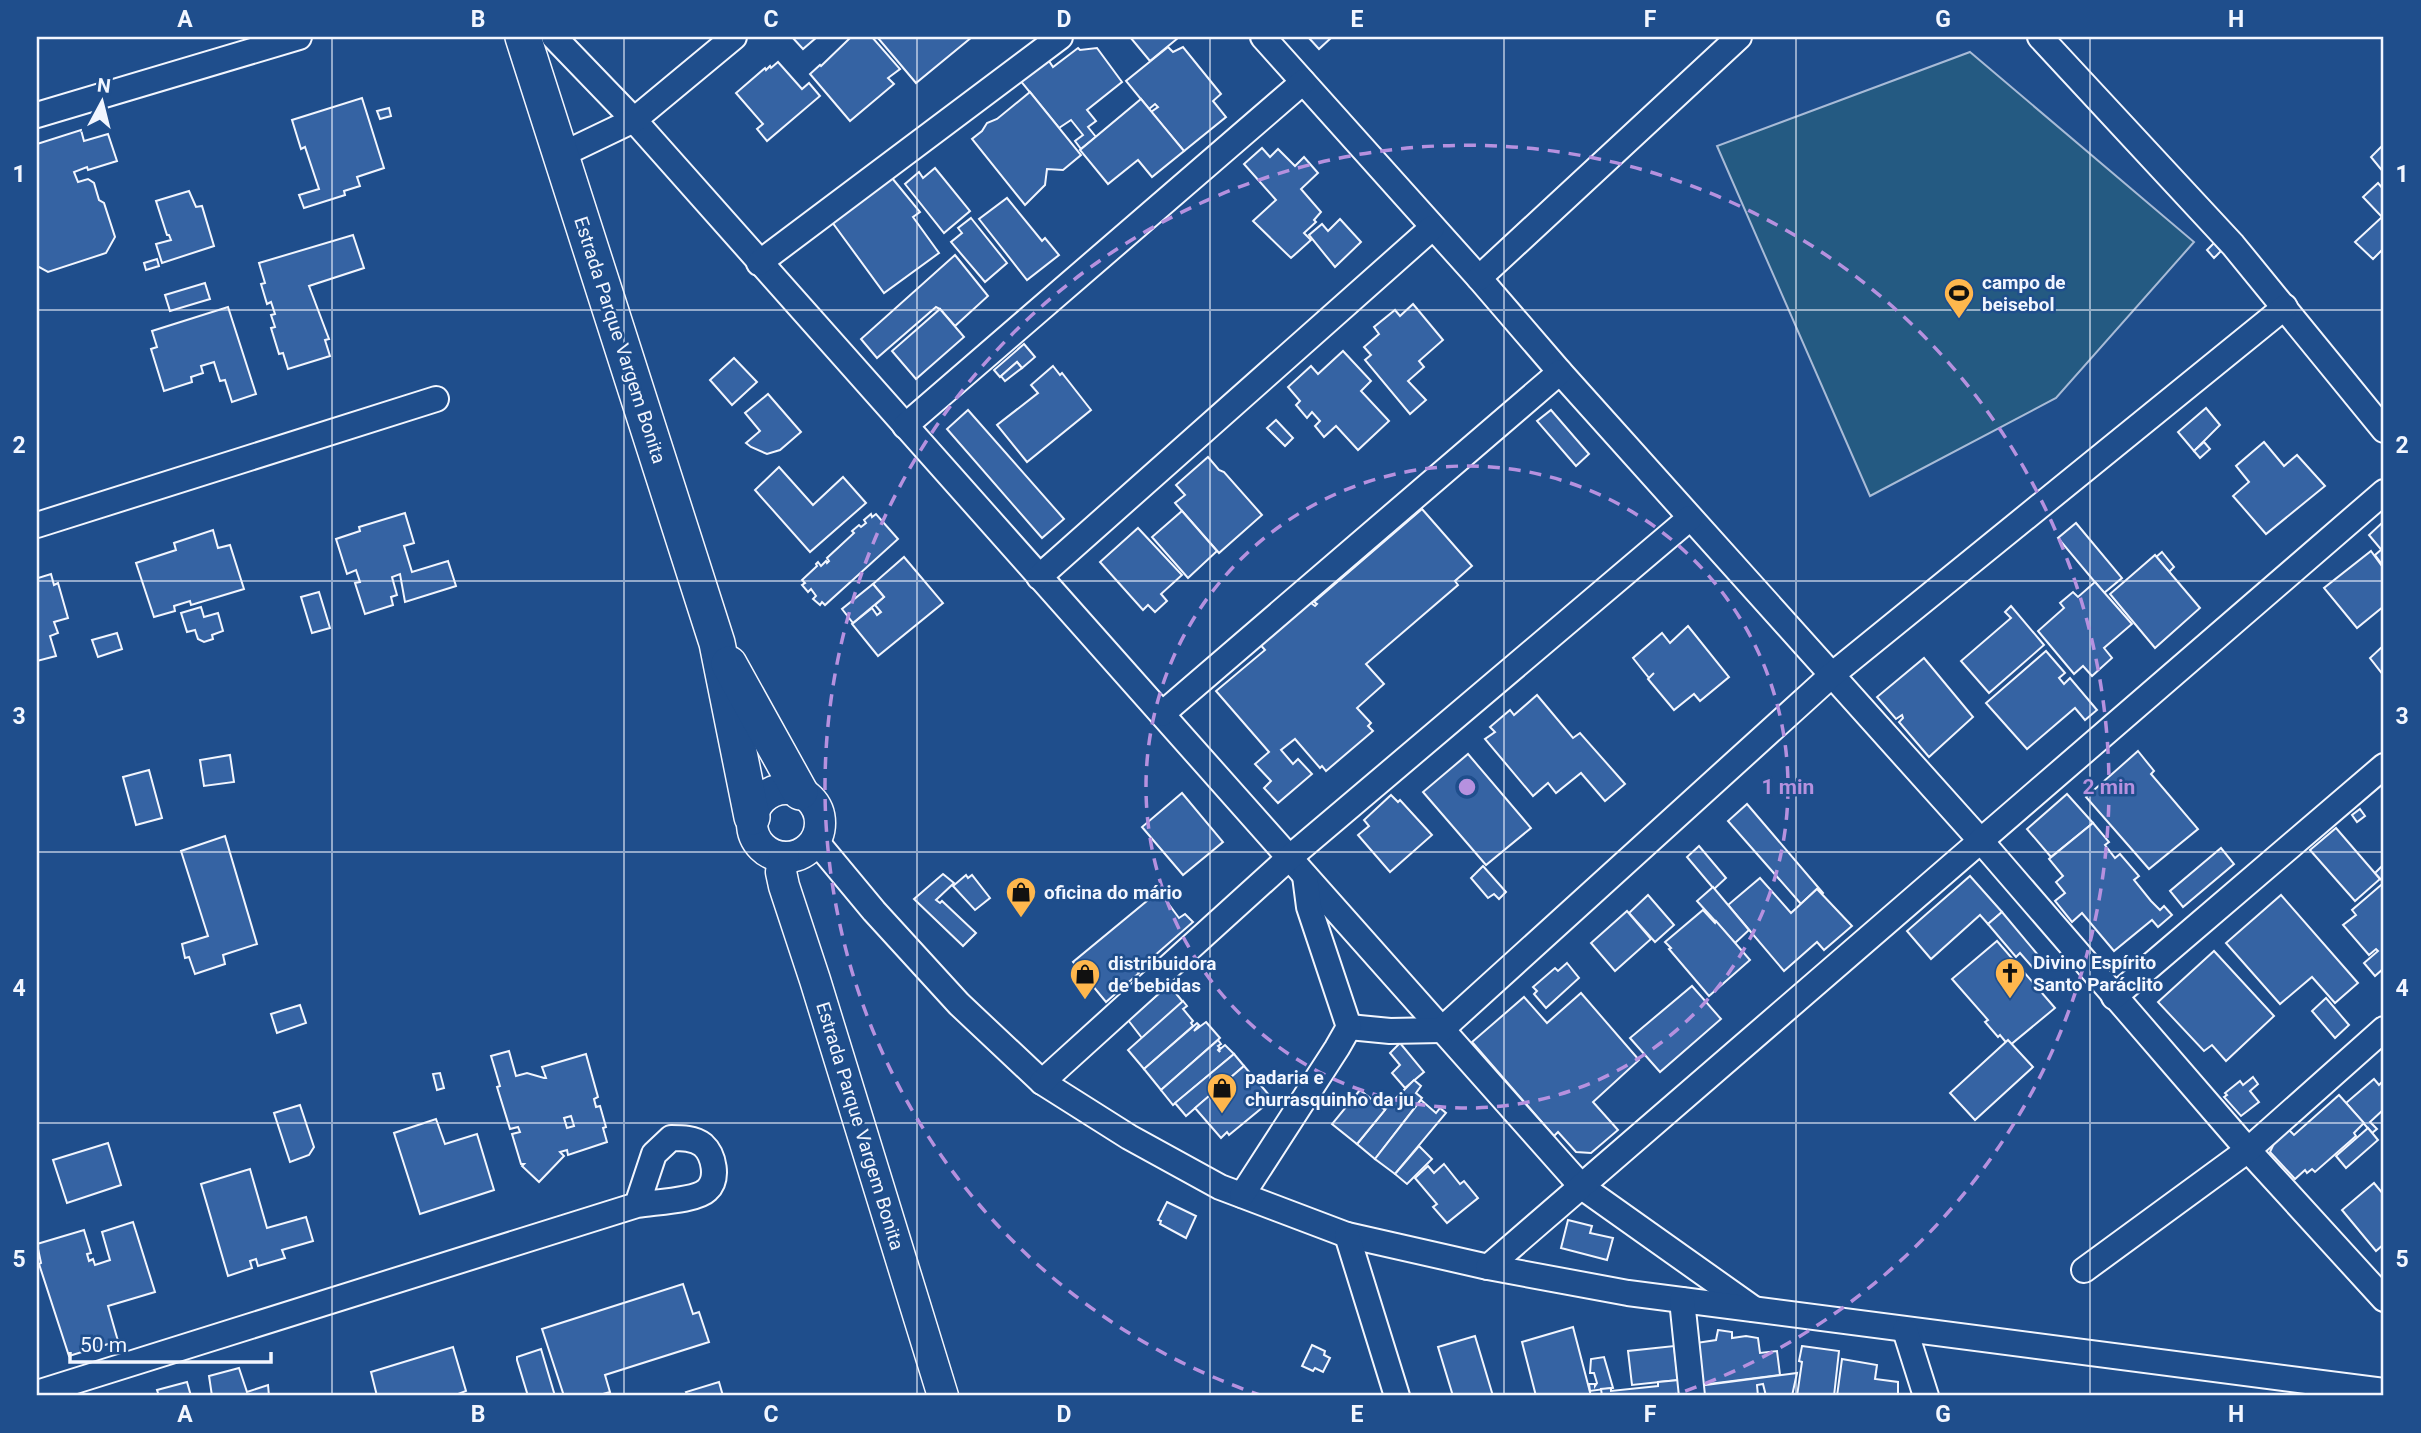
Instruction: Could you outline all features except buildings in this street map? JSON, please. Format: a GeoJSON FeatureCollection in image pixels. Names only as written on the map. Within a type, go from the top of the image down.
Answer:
{"type":"FeatureCollection","features":[{"type":"Feature","properties":{"kind":"main road","name":"Estrada Parque Vargem Bonita"},"geometry":{"type":"LineString","coordinates":[[523,37],[717,643],[752,817]]}},
{"type":"Feature","properties":{"kind":"main road","name":"Estrada Parque Vargem Bonita"},"geometry":{"type":"LineString","coordinates":[[717,643],[800,792]]}},
{"type":"Feature","properties":{"kind":"street"},"geometry":{"type":"LineString","coordinates":[[37,115],[299,37]]}},
{"type":"Feature","properties":{"kind":"street"},"geometry":{"type":"LineString","coordinates":[[554,37],[634,120],[1582,1187],[1754,1309]]}},
{"type":"Feature","properties":{"kind":"street"},"geometry":{"type":"LineString","coordinates":[[561,155],[634,120],[734,37]]}},
{"type":"Feature","properties":{"kind":"street"},"geometry":{"type":"LineString","coordinates":[[759,263],[1060,37]]}},
{"type":"Feature","properties":{"kind":"street"},"geometry":{"type":"LineString","coordinates":[[1263,37],[1479,278],[1559,372],[1981,841],[2248,1150],[2384,1298]]}},
{"type":"Feature","properties":{"kind":"street"},"geometry":{"type":"LineString","coordinates":[[1479,278],[1739,37]]}},
{"type":"Feature","properties":{"kind":"street"},"geometry":{"type":"LineString","coordinates":[[2040,37],[2233,245],[2384,430]]}},
{"type":"Feature","properties":{"kind":"street"},"geometry":{"type":"LineString","coordinates":[[905,426],[1303,82]]}},
{"type":"Feature","properties":{"kind":"street"},"geometry":{"type":"LineString","coordinates":[[1039,577],[1432,228]]}},
{"type":"Feature","properties":{"kind":"street"},"geometry":{"type":"LineString","coordinates":[[1349,1027],[1390,1031],[1441,1030],[1833,674],[2285,307]]}},
{"type":"Feature","properties":{"kind":"street"},"geometry":{"type":"LineString","coordinates":[[1162,713],[1559,372]]}},
{"type":"Feature","properties":{"kind":"street"},"geometry":{"type":"LineString","coordinates":[[37,525],[436,399]]}},
{"type":"Feature","properties":{"kind":"street"},"geometry":{"type":"LineString","coordinates":[[1488,1267],[2384,492]]}},
{"type":"Feature","properties":{"kind":"street"},"geometry":{"type":"LineString","coordinates":[[1042,1082],[1297,867],[1690,518]]}},
{"type":"Feature","properties":{"kind":"street"},"geometry":{"type":"LineString","coordinates":[[2114,997],[2384,766]]}},
{"type":"Feature","properties":{"kind":"street"},"geometry":{"type":"LineString","coordinates":[[786,789],[800,792],[812,800],[818,812],[820,826],[816,840],[802,852],[784,857],[763,848],[752,829],[752,817],[756,807],[772,792],[786,789]]}},
{"type":"Feature","properties":{"kind":"street"},"geometry":{"type":"LineString","coordinates":[[816,840],[874,911],[959,1004],[1042,1082],[1129,1137],[1220,1187],[1348,1235],[1488,1267],[1628,1293],[2384,1391]]}},
{"type":"Feature","properties":{"kind":"street","name":"Estrada Parque Vargem Bonita"},"geometry":{"type":"LineString","coordinates":[[784,857],[781,867],[784,887],[943,1396]]}},
{"type":"Feature","properties":{"kind":"street"},"geometry":{"type":"LineString","coordinates":[[1242,1195],[1349,1027],[1297,867]]}},
{"type":"Feature","properties":{"kind":"street"},"geometry":{"type":"LineString","coordinates":[[2084,1270],[2248,1150],[2384,1029]]}},
{"type":"Feature","properties":{"kind":"street"},"geometry":{"type":"LineString","coordinates":[[37,1392],[637,1205]]}},
{"type":"Feature","properties":{"kind":"street"},"geometry":{"type":"LineString","coordinates":[[1348,1235],[1397,1396]]}},
{"type":"Feature","properties":{"kind":"street"},"geometry":{"type":"LineString","coordinates":[[1682,1300],[1692,1396]]}},
{"type":"Feature","properties":{"kind":"street"},"geometry":{"type":"LineString","coordinates":[[1905,1329],[1926,1396]]}},
{"type":"Feature","properties":{"kind":"shaded area","name":"campo de beisebol"},"geometry":{"type":"Polygon","coordinates":[[[1970,52],[2194,242],[2056,398],[1870,496],[1717,146],[1970,52]]]}},
{"type":"Feature","properties":{"kind":"place","name":"campo de beisebol"},"geometry":{"type":"Point","coordinates":[1959,320]}},
{"type":"Feature","properties":{"kind":"place","name":"oficina do mário"},"geometry":{"type":"Point","coordinates":[1021,919]}},
{"type":"Feature","properties":{"kind":"place","name":"Divino Espírito Santo Paráclito"},"geometry":{"type":"Point","coordinates":[2010,1000]}},
{"type":"Feature","properties":{"kind":"place","name":"distribuidora de bebidas"},"geometry":{"type":"Point","coordinates":[1085,1001]}},
{"type":"Feature","properties":{"kind":"place","name":"padaria e churrasquinho da ju"},"geometry":{"type":"Point","coordinates":[1222,1115]}}]}
